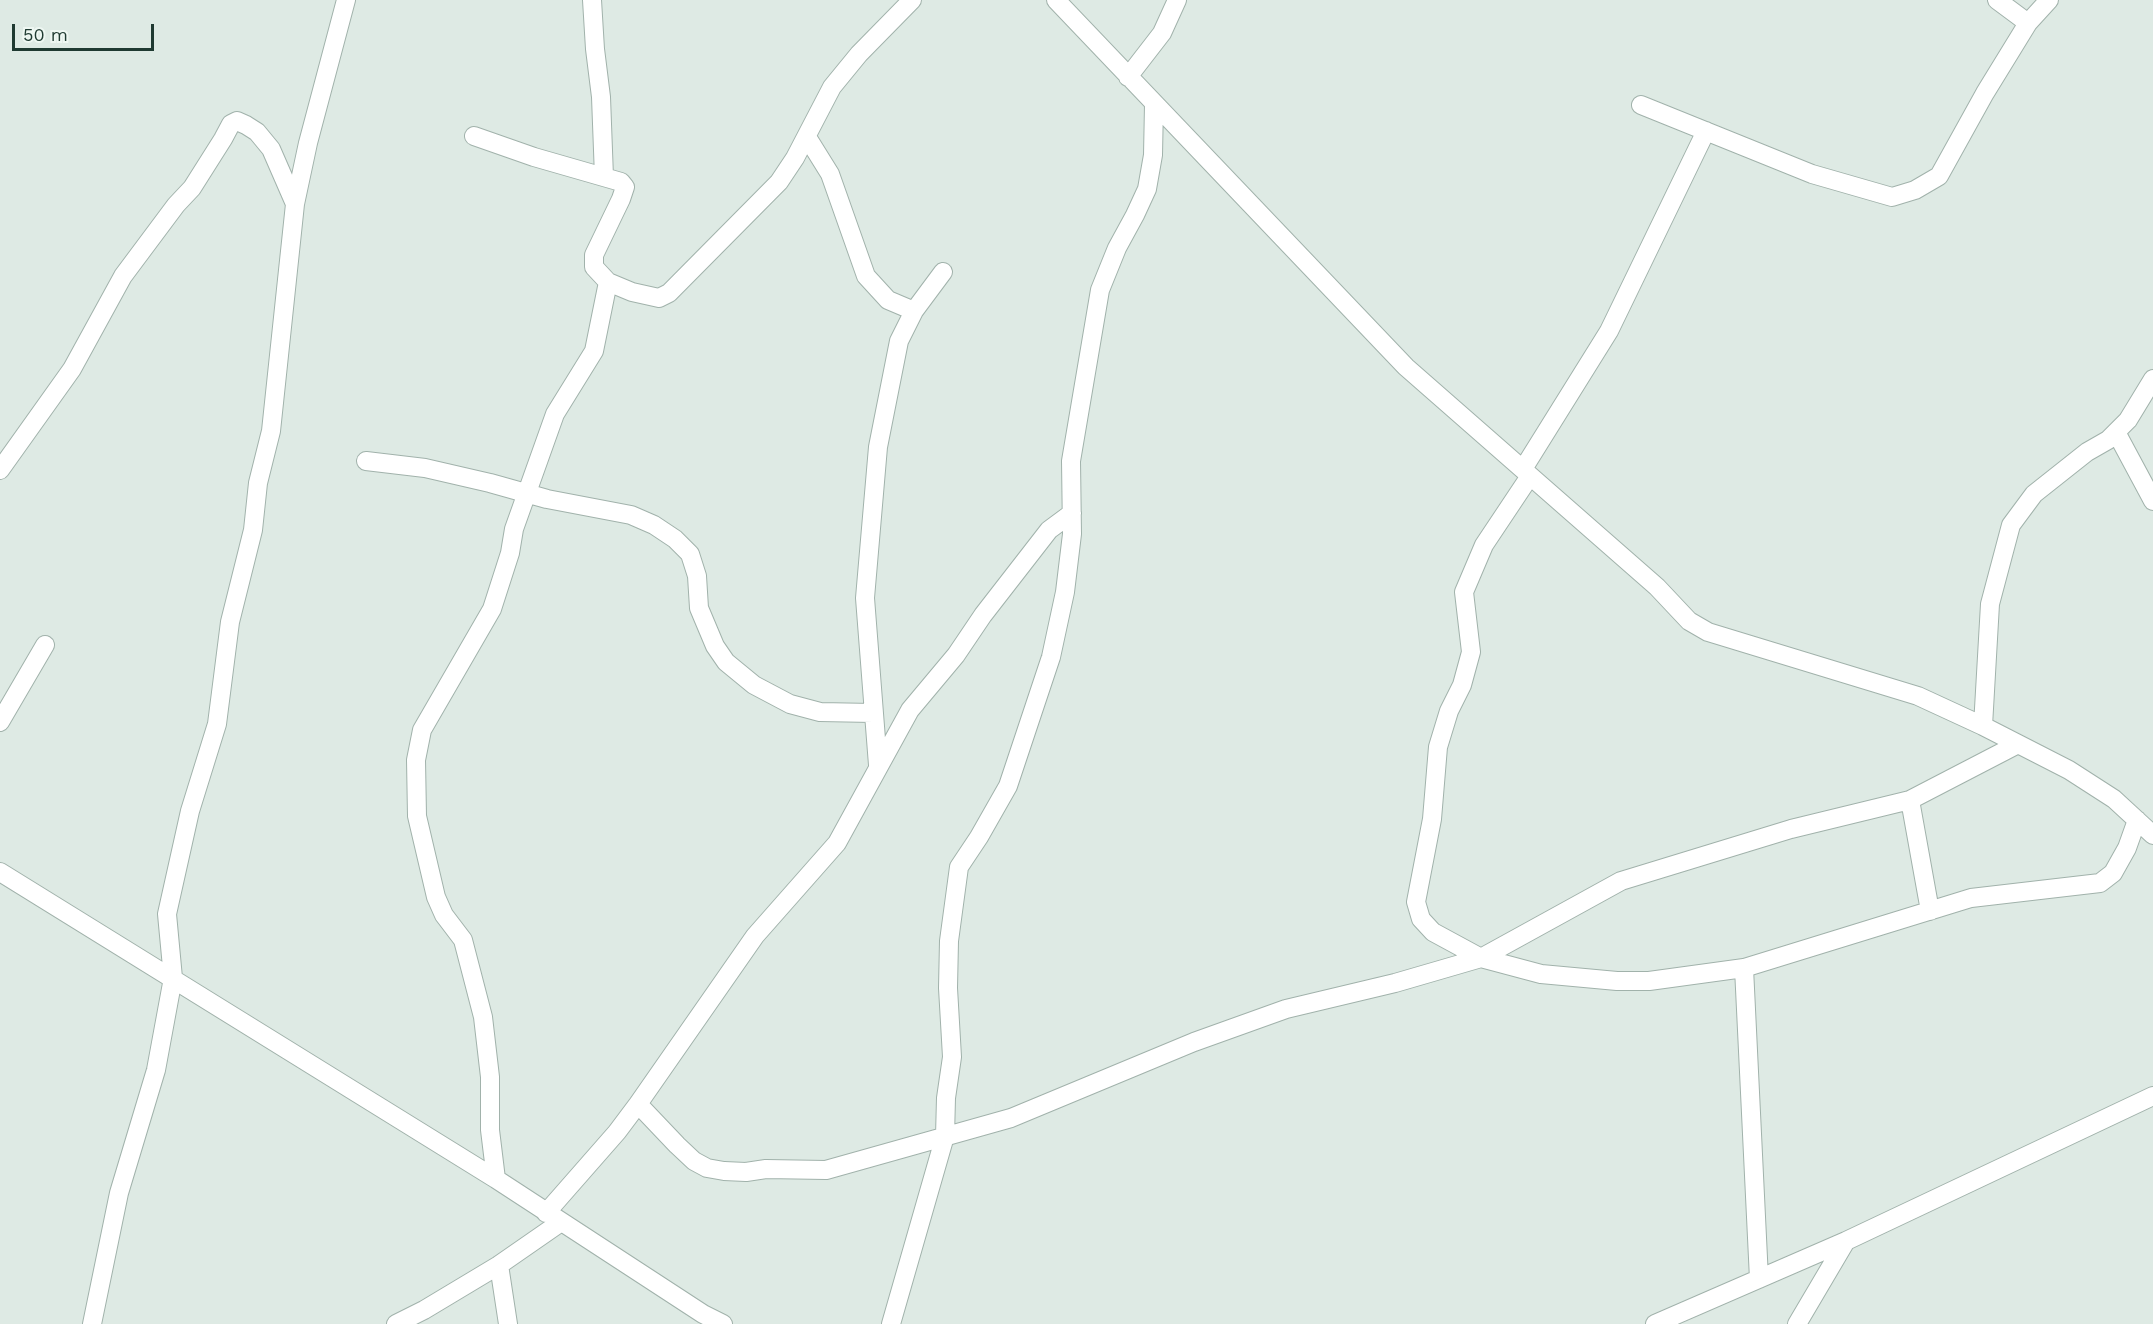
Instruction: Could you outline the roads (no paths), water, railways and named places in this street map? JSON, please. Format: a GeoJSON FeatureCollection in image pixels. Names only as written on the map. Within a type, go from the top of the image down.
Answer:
{"type":"FeatureCollection","features":[{"type":"Feature","properties":{"kind":"street"},"geometry":{"type":"LineString","coordinates":[[92,1324],[119,1193],[156,1070],[173,978],[167,914],[190,811],[216,724],[230,622],[253,530],[258,483],[271,431],[295,204],[346,0]]}},
{"type":"Feature","properties":{"kind":"street"},"geometry":{"type":"LineString","coordinates":[[592,0],[601,97],[604,177]]}},
{"type":"Feature","properties":{"kind":"street"},"geometry":{"type":"LineString","coordinates":[[474,136],[514,151],[621,182],[625,187],[621,200],[594,255],[594,267],[608,282],[649,297],[659,298],[669,293],[779,182],[807,137],[832,87],[858,54],[912,0]]}},
{"type":"Feature","properties":{"kind":"street"},"geometry":{"type":"LineString","coordinates":[[1056,0],[1406,367],[1657,587],[1689,621],[1708,632],[1918,696],[1983,726],[2087,782],[2114,799],[2153,835]]}},
{"type":"Feature","properties":{"kind":"street"},"geometry":{"type":"LineString","coordinates":[[1128,77],[1162,33],[1177,0]]}},
{"type":"Feature","properties":{"kind":"street"},"geometry":{"type":"LineString","coordinates":[[1997,0],[2028,23]]}},
{"type":"Feature","properties":{"kind":"street"},"geometry":{"type":"LineString","coordinates":[[1641,105],[1812,174],[1892,197],[1915,190],[1939,176],[1985,93],[2028,23],[2049,0]]}},
{"type":"Feature","properties":{"kind":"street"},"geometry":{"type":"LineString","coordinates":[[891,1324],[945,1136],[946,1098],[952,1057],[948,988],[949,941],[959,867],[1008,786],[1051,657],[1065,592],[1072,534],[1071,461],[1100,290],[1117,248],[1136,215],[1147,189],[1153,155],[1154,105]]}},
{"type":"Feature","properties":{"kind":"street"},"geometry":{"type":"LineString","coordinates":[[0,470],[72,369],[123,276],[176,205],[192,188],[231,124],[237,120],[246,125],[257,132],[271,149],[295,204]]}},
{"type":"Feature","properties":{"kind":"street"},"geometry":{"type":"LineString","coordinates":[[1706,131],[1609,331],[1484,545],[1464,592],[1471,652],[1462,685],[1449,711],[1438,747],[1432,819],[1416,902],[1421,919],[1433,932],[1481,958],[1541,974],[1617,981],[1649,981],[1744,968],[1971,898],[2100,883],[2113,873],[2127,848],[2137,820]]}},
{"type":"Feature","properties":{"kind":"street"},"geometry":{"type":"LineString","coordinates":[[807,137],[830,174],[866,276],[888,300],[914,311]]}},
{"type":"Feature","properties":{"kind":"street"},"geometry":{"type":"LineString","coordinates":[[878,765],[865,598],[878,447],[899,341],[914,311],[943,272]]}},
{"type":"Feature","properties":{"kind":"street"},"geometry":{"type":"LineString","coordinates":[[496,1179],[490,1130],[490,1077],[483,1017],[463,940],[444,915],[436,897],[417,816],[416,760],[422,730],[492,609],[510,553],[514,529],[555,414],[594,351],[608,282]]}},
{"type":"Feature","properties":{"kind":"street"},"geometry":{"type":"LineString","coordinates":[[1983,726],[1990,604],[2011,525],[2034,494],[2116,432],[2128,420],[2153,379]]}},
{"type":"Feature","properties":{"kind":"street"},"geometry":{"type":"LineString","coordinates":[[2116,432],[2153,501]]}},
{"type":"Feature","properties":{"kind":"street"},"geometry":{"type":"LineString","coordinates":[[366,461],[425,468],[526,494],[631,515],[654,525],[675,539],[690,554],[697,576],[699,608],[715,646],[726,662],[754,685],[790,704],[820,712],[873,713]]}},
{"type":"Feature","properties":{"kind":"street"},"geometry":{"type":"LineString","coordinates":[[396,1324],[499,1265],[553,1218],[638,1104],[755,936],[837,843],[910,710],[956,655],[983,615],[1049,530],[1072,513]]}},
{"type":"Feature","properties":{"kind":"street"},"geometry":{"type":"LineString","coordinates":[[0,722],[45,645]]}},
{"type":"Feature","properties":{"kind":"street"},"geometry":{"type":"LineString","coordinates":[[638,1104],[694,1161],[707,1168],[746,1172],[766,1169],[826,1170],[1011,1118],[1194,1042],[1286,1009],[1395,983],[1481,958],[1621,881],[1791,829],[1910,800],[2018,744]]}},
{"type":"Feature","properties":{"kind":"street"},"geometry":{"type":"LineString","coordinates":[[1910,800],[1930,911]]}},
{"type":"Feature","properties":{"kind":"street"},"geometry":{"type":"LineString","coordinates":[[0,872],[496,1179],[703,1314],[723,1324]]}},
{"type":"Feature","properties":{"kind":"street"},"geometry":{"type":"LineString","coordinates":[[1744,968],[1759,1279]]}},
{"type":"Feature","properties":{"kind":"street"},"geometry":{"type":"LineString","coordinates":[[1655,1324],[1846,1241],[2153,1096]]}},
{"type":"Feature","properties":{"kind":"street"},"geometry":{"type":"LineString","coordinates":[[1797,1324],[1846,1241]]}},
{"type":"Feature","properties":{"kind":"street"},"geometry":{"type":"LineString","coordinates":[[499,1265],[508,1324]]}}]}
